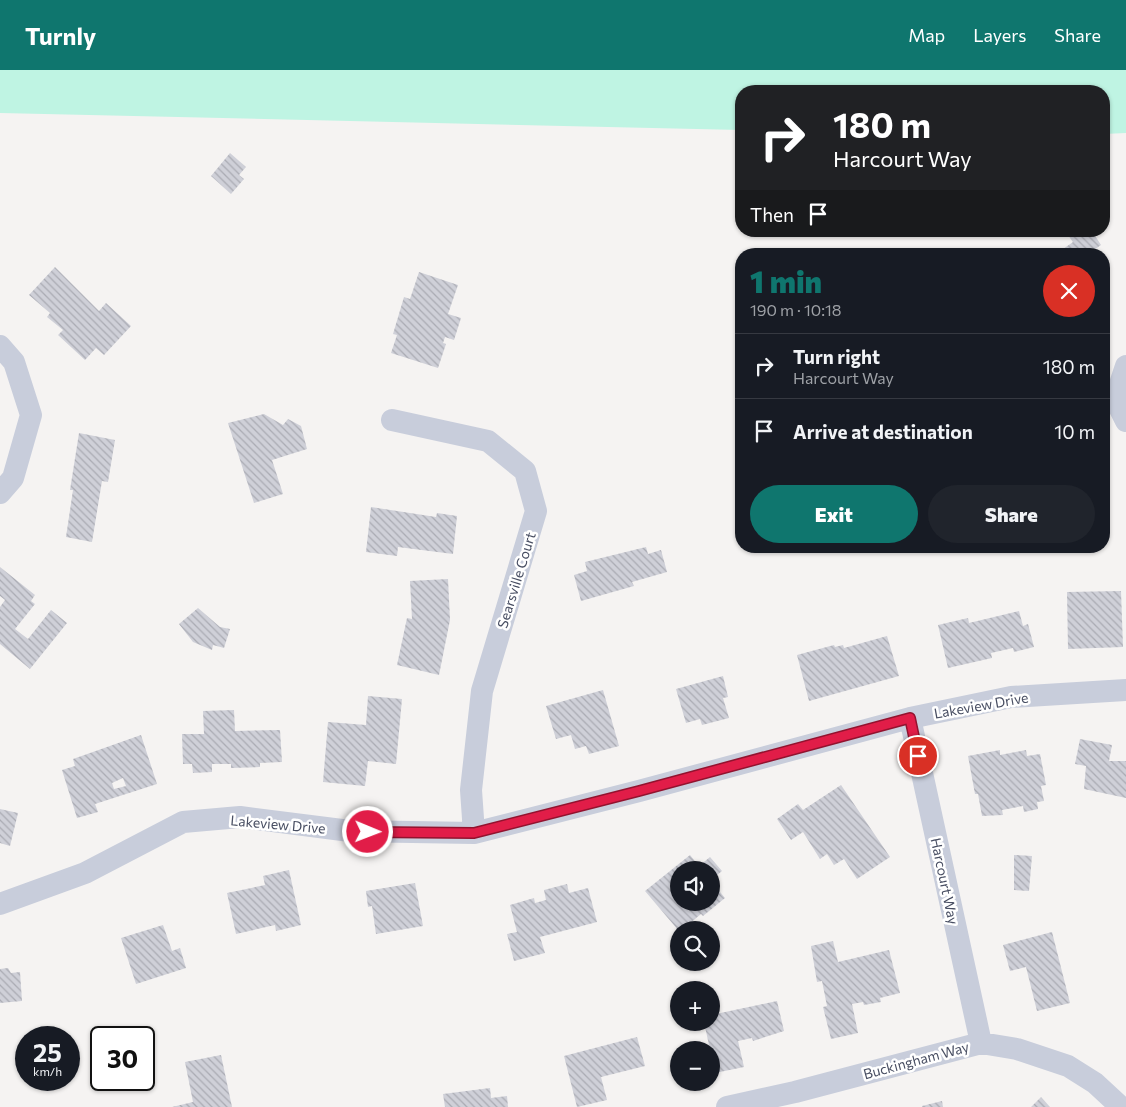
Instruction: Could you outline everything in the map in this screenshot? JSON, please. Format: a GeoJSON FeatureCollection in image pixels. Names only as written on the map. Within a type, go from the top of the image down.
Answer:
{"type":"FeatureCollection","features":[{"type":"Feature","properties":{"kind":"street"},"geometry":{"type":"LineString","coordinates":[[0,346],[14,362],[31,415],[13,478],[0,493]]}},
{"type":"Feature","properties":{"kind":"street"},"geometry":{"type":"LineString","coordinates":[[1126,366],[1116,399],[1126,421]]}},
{"type":"Feature","properties":{"kind":"street","name":"Searsville Court"},"geometry":{"type":"LineString","coordinates":[[392,420],[488,441],[525,471],[536,511],[482,691],[471,790],[474,833]]}},
{"type":"Feature","properties":{"kind":"street","name":"Lakeview Drive"},"geometry":{"type":"LineString","coordinates":[[0,904],[85,873],[183,822],[240,817],[350,831],[474,833],[910,718],[1011,697],[1126,690]]}},
{"type":"Feature","properties":{"kind":"street","name":"Harcourt Way"},"geometry":{"type":"LineString","coordinates":[[910,718],[981,1043]]}},
{"type":"Feature","properties":{"kind":"street","name":"Buckingham Way"},"geometry":{"type":"LineString","coordinates":[[727,1107],[797,1100],[981,1043],[1018,1049],[1068,1066],[1095,1083],[1121,1107]]}},
{"type":"Feature","properties":{"kind":"green space"},"geometry":{"type":"Polygon","coordinates":[[[0,70],[1126,70],[1126,133],[1110,134],[1110,85],[735,85],[735,130],[0,113],[0,70]]]}},
{"type":"Feature","properties":{"kind":"building"},"geometry":{"type":"Polygon","coordinates":[[[230,153],[246,167],[239,175],[244,179],[231,194],[211,176],[230,153]]]}},
{"type":"Feature","properties":{"kind":"building"},"geometry":{"type":"Polygon","coordinates":[[[1069,237],[1096,237],[1101,245],[1097,248],[1064,248],[1073,242],[1069,237]]]}},
{"type":"Feature","properties":{"kind":"building"},"geometry":{"type":"Polygon","coordinates":[[[55,267],[99,311],[106,303],[131,326],[104,355],[96,348],[85,360],[58,335],[63,330],[47,317],[50,313],[29,295],[55,267]]]}},
{"type":"Feature","properties":{"kind":"building"},"geometry":{"type":"Polygon","coordinates":[[[419,272],[458,285],[448,314],[461,318],[454,340],[445,337],[443,343],[446,344],[438,368],[391,353],[397,335],[393,334],[404,297],[410,299],[419,272]]]}},
{"type":"Feature","properties":{"kind":"building"},"geometry":{"type":"Polygon","coordinates":[[[264,414],[283,425],[288,419],[301,426],[307,449],[272,460],[283,494],[254,503],[228,423],[264,414]]]}},
{"type":"Feature","properties":{"kind":"building"},"geometry":{"type":"Polygon","coordinates":[[[79,433],[115,440],[108,482],[102,481],[92,542],[66,537],[73,490],[70,490],[79,433]]]}},
{"type":"Feature","properties":{"kind":"building"},"geometry":{"type":"Polygon","coordinates":[[[371,507],[436,517],[437,513],[457,516],[453,554],[398,547],[397,556],[366,552],[371,507]]]}},
{"type":"Feature","properties":{"kind":"building"},"geometry":{"type":"Polygon","coordinates":[[[646,547],[648,554],[661,550],[667,572],[632,582],[634,586],[581,601],[574,575],[587,571],[585,562],[646,547]]]}},
{"type":"Feature","properties":{"kind":"building"},"geometry":{"type":"Polygon","coordinates":[[[0,567],[35,595],[31,601],[35,604],[15,629],[28,639],[51,610],[67,623],[30,669],[0,644],[0,607],[5,600],[0,596],[0,567]]]}},
{"type":"Feature","properties":{"kind":"building"},"geometry":{"type":"Polygon","coordinates":[[[448,579],[450,620],[439,675],[397,665],[407,618],[412,619],[410,581],[448,579]]]}},
{"type":"Feature","properties":{"kind":"building"},"geometry":{"type":"Polygon","coordinates":[[[1121,591],[1123,647],[1068,649],[1067,592],[1121,591]]]}},
{"type":"Feature","properties":{"kind":"building"},"geometry":{"type":"Polygon","coordinates":[[[198,608],[220,627],[230,629],[224,648],[213,645],[212,650],[193,642],[179,624],[198,608]]]}},
{"type":"Feature","properties":{"kind":"building"},"geometry":{"type":"Polygon","coordinates":[[[1019,611],[1023,626],[1028,624],[1034,647],[1014,652],[1013,648],[991,653],[992,658],[948,668],[938,625],[968,618],[969,623],[1019,611]]]}},
{"type":"Feature","properties":{"kind":"building"},"geometry":{"type":"Polygon","coordinates":[[[887,636],[899,676],[809,701],[797,655],[834,645],[835,647],[843,645],[844,648],[887,636]]]}},
{"type":"Feature","properties":{"kind":"building"},"geometry":{"type":"Polygon","coordinates":[[[723,676],[728,697],[723,698],[729,718],[702,725],[700,719],[686,723],[676,689],[723,676]]]}},
{"type":"Feature","properties":{"kind":"building"},"geometry":{"type":"Polygon","coordinates":[[[603,690],[619,746],[589,754],[586,746],[575,749],[571,735],[556,739],[546,706],[603,690]]]}},
{"type":"Feature","properties":{"kind":"building"},"geometry":{"type":"Polygon","coordinates":[[[368,696],[402,699],[396,764],[368,761],[365,786],[323,782],[328,722],[366,725],[368,696]]]}},
{"type":"Feature","properties":{"kind":"building"},"geometry":{"type":"Polygon","coordinates":[[[234,710],[235,731],[280,730],[282,762],[260,763],[260,767],[231,768],[231,764],[212,764],[212,772],[193,773],[192,764],[183,764],[182,734],[204,734],[203,711],[234,710]]]}},
{"type":"Feature","properties":{"kind":"building"},"geometry":{"type":"Polygon","coordinates":[[[141,735],[157,784],[95,804],[98,812],[77,818],[62,770],[75,766],[73,759],[141,735]],[[123,778],[112,783],[114,789],[126,786],[123,778]]]}},
{"type":"Feature","properties":{"kind":"building"},"geometry":{"type":"Polygon","coordinates":[[[1080,739],[1112,745],[1109,761],[1126,761],[1126,798],[1084,789],[1086,766],[1075,764],[1080,739]]]}},
{"type":"Feature","properties":{"kind":"building"},"geometry":{"type":"Polygon","coordinates":[[[1000,750],[1000,755],[1026,750],[1027,756],[1040,754],[1046,785],[1041,786],[1044,801],[1037,802],[1038,809],[1024,812],[1023,806],[1002,810],[1003,815],[982,816],[978,794],[975,794],[968,756],[1000,750]]]}},
{"type":"Feature","properties":{"kind":"building"},"geometry":{"type":"Polygon","coordinates":[[[841,785],[890,857],[857,879],[844,859],[834,865],[827,854],[820,859],[803,832],[791,840],[777,819],[798,804],[803,810],[841,785]]]}},
{"type":"Feature","properties":{"kind":"building"},"geometry":{"type":"Polygon","coordinates":[[[0,809],[18,813],[10,846],[0,843],[0,809]]]}},
{"type":"Feature","properties":{"kind":"building"},"geometry":{"type":"Polygon","coordinates":[[[690,855],[695,861],[682,861],[690,855]]]}},
{"type":"Feature","properties":{"kind":"building"},"geometry":{"type":"Polygon","coordinates":[[[1014,855],[1032,856],[1029,891],[1014,890],[1014,855]]]}},
{"type":"Feature","properties":{"kind":"building"},"geometry":{"type":"Polygon","coordinates":[[[710,857],[713,861],[705,861],[710,857]]]}},
{"type":"Feature","properties":{"kind":"building"},"geometry":{"type":"Polygon","coordinates":[[[289,870],[301,925],[276,931],[275,925],[236,934],[227,893],[265,885],[263,876],[289,870]]]}},
{"type":"Feature","properties":{"kind":"building"},"geometry":{"type":"Polygon","coordinates":[[[670,871],[670,911],[709,911],[703,916],[701,914],[693,921],[670,921],[645,891],[670,871]]]}},
{"type":"Feature","properties":{"kind":"building"},"geometry":{"type":"Polygon","coordinates":[[[415,883],[423,926],[376,934],[372,906],[368,907],[366,891],[415,883]]]}},
{"type":"Feature","properties":{"kind":"building"},"geometry":{"type":"Polygon","coordinates":[[[567,884],[569,893],[588,888],[597,922],[540,937],[545,953],[514,961],[507,934],[517,932],[510,905],[534,898],[535,903],[546,900],[544,890],[567,884]]]}},
{"type":"Feature","properties":{"kind":"building"},"geometry":{"type":"Polygon","coordinates":[[[720,892],[725,898],[720,902],[720,892]]]}},
{"type":"Feature","properties":{"kind":"building"},"geometry":{"type":"Polygon","coordinates":[[[163,925],[172,951],[180,948],[186,968],[136,984],[121,938],[163,925]]]}},
{"type":"Feature","properties":{"kind":"building"},"geometry":{"type":"Polygon","coordinates":[[[1052,932],[1070,1003],[1037,1011],[1026,967],[1010,971],[1003,945],[1052,932]]]}},
{"type":"Feature","properties":{"kind":"building"},"geometry":{"type":"Polygon","coordinates":[[[833,941],[838,962],[889,950],[900,993],[880,998],[881,1002],[864,1005],[863,1002],[852,1004],[858,1033],[831,1039],[823,1007],[827,1006],[822,981],[817,982],[811,946],[833,941]]]}},
{"type":"Feature","properties":{"kind":"building"},"geometry":{"type":"Polygon","coordinates":[[[8,968],[11,973],[20,972],[22,1001],[0,1003],[0,969],[8,968]]]}},
{"type":"Feature","properties":{"kind":"building"},"geometry":{"type":"Polygon","coordinates":[[[777,1001],[784,1031],[753,1041],[752,1038],[738,1041],[744,1067],[720,1072],[720,1041],[708,1041],[706,1031],[720,1031],[720,1013],[777,1001]]]}},
{"type":"Feature","properties":{"kind":"building"},"geometry":{"type":"Polygon","coordinates":[[[637,1037],[645,1066],[601,1077],[607,1100],[577,1107],[564,1056],[637,1037]]]}},
{"type":"Feature","properties":{"kind":"building"},"geometry":{"type":"Polygon","coordinates":[[[221,1055],[232,1107],[172,1107],[193,1102],[185,1062],[221,1055]]]}},
{"type":"Feature","properties":{"kind":"building"},"geometry":{"type":"Polygon","coordinates":[[[490,1088],[491,1098],[507,1096],[508,1107],[445,1107],[443,1094],[490,1088]]]}},
{"type":"Feature","properties":{"kind":"building"},"geometry":{"type":"Polygon","coordinates":[[[1041,1097],[1050,1107],[1031,1107],[1041,1097]]]}},
{"type":"Feature","properties":{"kind":"building"},"geometry":{"type":"Polygon","coordinates":[[[942,1101],[943,1107],[922,1107],[922,1106],[942,1101]]]}},
{"type":"Feature","properties":{"kind":"route"},"geometry":{"type":"LineString","coordinates":[[368,832],[474,833],[910,718],[918,756]]}}]}
